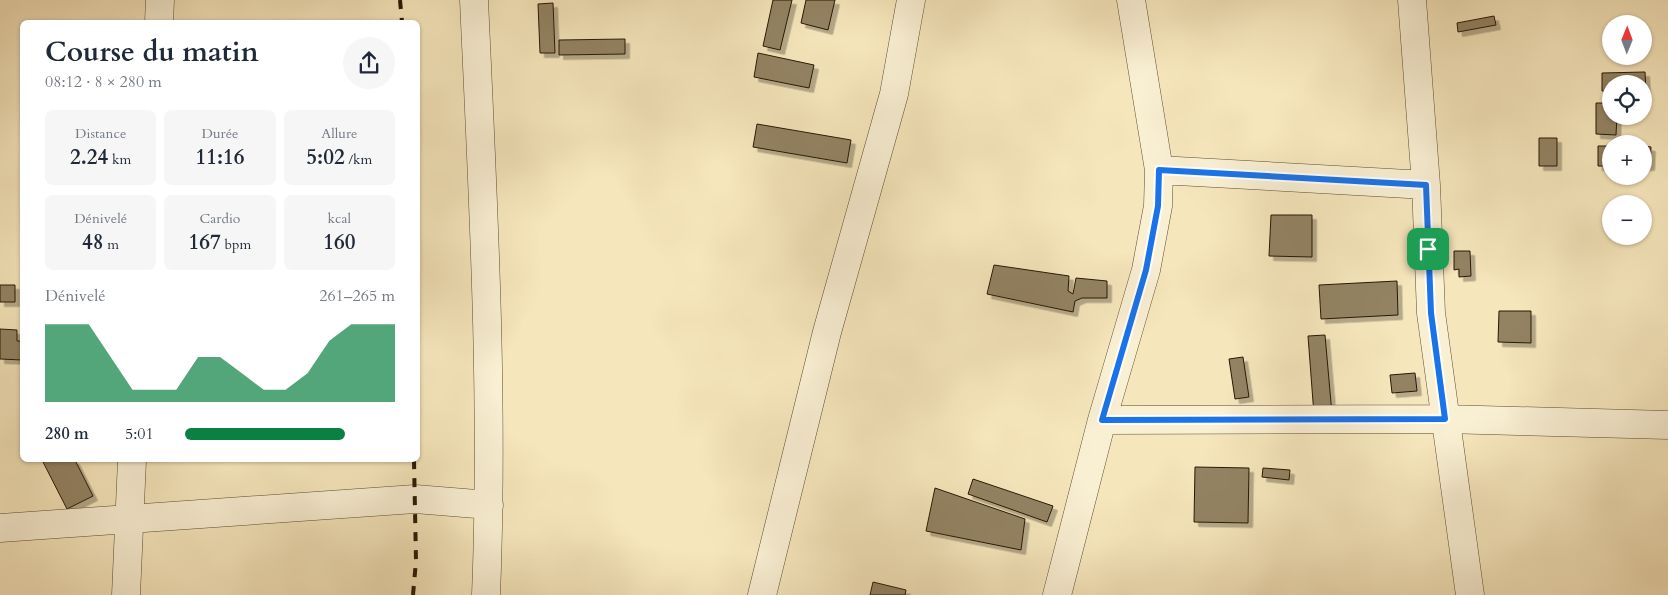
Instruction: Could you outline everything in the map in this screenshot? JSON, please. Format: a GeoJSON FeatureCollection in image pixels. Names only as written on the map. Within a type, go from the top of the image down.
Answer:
{"type":"FeatureCollection","features":[{"type":"Feature","properties":{"kind":"street"},"geometry":{"type":"LineString","coordinates":[[159,20],[160,0]]}},
{"type":"Feature","properties":{"kind":"street"},"geometry":{"type":"LineString","coordinates":[[474,0],[487,302],[490,506],[486,595]]}},
{"type":"Feature","properties":{"kind":"street"},"geometry":{"type":"LineString","coordinates":[[762,595],[827,332],[894,94],[911,0]]}},
{"type":"Feature","properties":{"kind":"street"},"geometry":{"type":"LineString","coordinates":[[1057,595],[1102,420],[1146,270],[1158,206],[1159,170],[1131,0]]}},
{"type":"Feature","properties":{"kind":"street"},"geometry":{"type":"LineString","coordinates":[[1412,0],[1426,185],[1431,313],[1470,595]]}},
{"type":"Feature","properties":{"kind":"street"},"geometry":{"type":"LineString","coordinates":[[1159,170],[1426,185]]}},
{"type":"Feature","properties":{"kind":"street"},"geometry":{"type":"LineString","coordinates":[[1102,420],[1445,419],[1668,425]]}},
{"type":"Feature","properties":{"kind":"street"},"geometry":{"type":"LineString","coordinates":[[126,595],[132,462]]}},
{"type":"Feature","properties":{"kind":"street"},"geometry":{"type":"LineString","coordinates":[[0,528],[415,499],[490,506]]}},
{"type":"Feature","properties":{"kind":"building"},"geometry":{"type":"Polygon","coordinates":[[[773,0],[792,0],[780,50],[763,46],[773,0]]]}},
{"type":"Feature","properties":{"kind":"building"},"geometry":{"type":"Polygon","coordinates":[[[806,0],[835,0],[828,30],[801,23],[806,0]]]}},
{"type":"Feature","properties":{"kind":"building"},"geometry":{"type":"Polygon","coordinates":[[[553,3],[555,53],[540,53],[538,4],[553,3]]]}},
{"type":"Feature","properties":{"kind":"building"},"geometry":{"type":"Polygon","coordinates":[[[1494,16],[1496,25],[1458,32],[1457,23],[1494,16]]]}},
{"type":"Feature","properties":{"kind":"building"},"geometry":{"type":"Polygon","coordinates":[[[625,39],[625,54],[559,55],[559,40],[625,39]]]}},
{"type":"Feature","properties":{"kind":"building"},"geometry":{"type":"Polygon","coordinates":[[[758,53],[814,65],[809,88],[754,77],[758,53]]]}},
{"type":"Feature","properties":{"kind":"building"},"geometry":{"type":"Polygon","coordinates":[[[1645,72],[1645,75],[1602,75],[1602,73],[1645,72]]]}},
{"type":"Feature","properties":{"kind":"building"},"geometry":{"type":"Polygon","coordinates":[[[1596,103],[1602,103],[1602,125],[1617,125],[1616,135],[1596,134],[1596,103]]]}},
{"type":"Feature","properties":{"kind":"building"},"geometry":{"type":"Polygon","coordinates":[[[757,124],[851,140],[847,163],[753,147],[757,124]]]}},
{"type":"Feature","properties":{"kind":"building"},"geometry":{"type":"Polygon","coordinates":[[[1539,138],[1557,138],[1557,166],[1539,166],[1539,138]]]}},
{"type":"Feature","properties":{"kind":"building"},"geometry":{"type":"Polygon","coordinates":[[[1598,146],[1602,146],[1602,166],[1598,166],[1598,146]]]}},
{"type":"Feature","properties":{"kind":"building"},"geometry":{"type":"Polygon","coordinates":[[[1271,215],[1312,215],[1312,257],[1269,256],[1271,215]]]}},
{"type":"Feature","properties":{"kind":"building"},"geometry":{"type":"Polygon","coordinates":[[[1454,251],[1470,251],[1471,276],[1459,277],[1459,269],[1454,270],[1454,251]]]}},
{"type":"Feature","properties":{"kind":"building"},"geometry":{"type":"Polygon","coordinates":[[[994,265],[1069,276],[1068,291],[1073,294],[1076,278],[1107,281],[1107,298],[1082,298],[1075,301],[1073,312],[987,294],[994,265]]]}},
{"type":"Feature","properties":{"kind":"building"},"geometry":{"type":"Polygon","coordinates":[[[1397,281],[1398,315],[1321,319],[1319,285],[1397,281]]]}},
{"type":"Feature","properties":{"kind":"building"},"geometry":{"type":"Polygon","coordinates":[[[0,285],[15,285],[15,302],[0,302],[0,285]]]}},
{"type":"Feature","properties":{"kind":"building"},"geometry":{"type":"Polygon","coordinates":[[[1499,311],[1531,311],[1531,343],[1498,342],[1499,311]]]}},
{"type":"Feature","properties":{"kind":"building"},"geometry":{"type":"Polygon","coordinates":[[[0,329],[17,330],[17,341],[20,341],[20,360],[0,359],[0,329]]]}},
{"type":"Feature","properties":{"kind":"building"},"geometry":{"type":"Polygon","coordinates":[[[1325,335],[1332,414],[1314,415],[1308,336],[1325,335]]]}},
{"type":"Feature","properties":{"kind":"building"},"geometry":{"type":"Polygon","coordinates":[[[1243,357],[1249,397],[1235,399],[1229,359],[1243,357]]]}},
{"type":"Feature","properties":{"kind":"building"},"geometry":{"type":"Polygon","coordinates":[[[1415,373],[1417,391],[1392,393],[1390,375],[1415,373]]]}},
{"type":"Feature","properties":{"kind":"building"},"geometry":{"type":"Polygon","coordinates":[[[43,462],[76,462],[93,496],[67,509],[43,462]]]}},
{"type":"Feature","properties":{"kind":"building"},"geometry":{"type":"Polygon","coordinates":[[[1195,467],[1249,468],[1248,523],[1194,522],[1195,467]]]}},
{"type":"Feature","properties":{"kind":"building"},"geometry":{"type":"Polygon","coordinates":[[[1263,468],[1290,470],[1289,480],[1262,477],[1263,468]]]}},
{"type":"Feature","properties":{"kind":"building"},"geometry":{"type":"Polygon","coordinates":[[[973,479],[1053,506],[1047,522],[968,494],[973,479]]]}},
{"type":"Feature","properties":{"kind":"building"},"geometry":{"type":"Polygon","coordinates":[[[935,488],[1025,519],[1021,550],[926,531],[935,488]]]}},
{"type":"Feature","properties":{"kind":"building"},"geometry":{"type":"Polygon","coordinates":[[[873,582],[906,590],[905,595],[870,595],[873,582]]]}},
{"type":"Feature","properties":{"kind":"railway"},"geometry":{"type":"LineString","coordinates":[[400,0],[402,20]]}},
{"type":"Feature","properties":{"kind":"railway"},"geometry":{"type":"LineString","coordinates":[[413,595],[416,561],[414,462]]}},
{"type":"Feature","properties":{"kind":"route"},"geometry":{"type":"LineString","coordinates":[[1159,170],[1426,185],[1428,249],[1431,313],[1445,419],[1102,420],[1146,270],[1158,206],[1159,170]]}}]}
